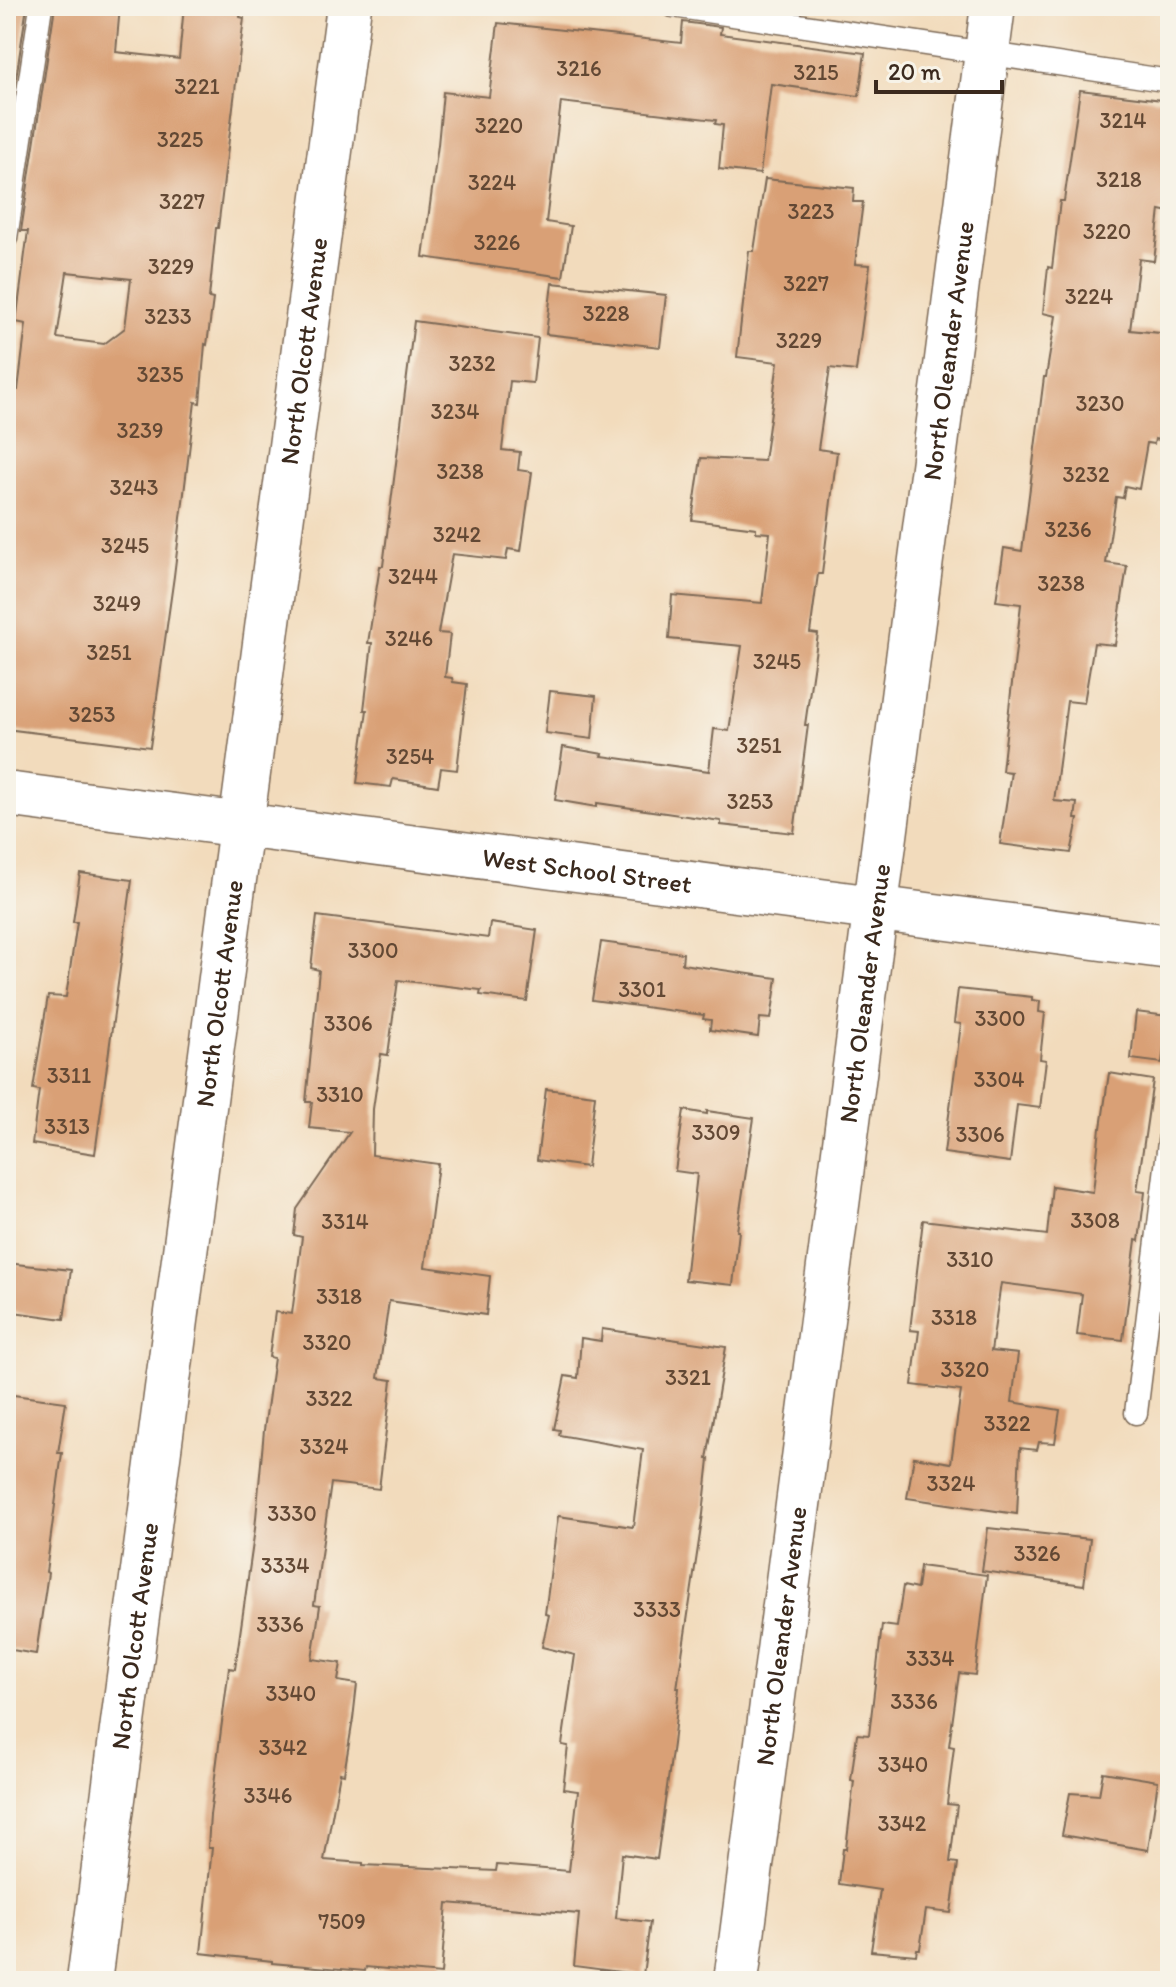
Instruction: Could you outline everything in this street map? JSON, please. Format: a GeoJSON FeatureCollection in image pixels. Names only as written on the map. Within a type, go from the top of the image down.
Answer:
{"type":"FeatureCollection","features":[{"type":"Feature","properties":{"kind":"street","name":"North Olcott Avenue"},"geometry":{"type":"LineString","coordinates":[[89,1981],[349,6]]}},
{"type":"Feature","properties":{"kind":"street","name":"North Oleander Avenue"},"geometry":{"type":"LineString","coordinates":[[736,1981],[993,6]]}},
{"type":"Feature","properties":{"kind":"street","name":"West School Street"},"geometry":{"type":"LineString","coordinates":[[6,794],[1170,947]]}},
{"type":"Feature","properties":{"kind":"lane"},"geometry":{"type":"LineString","coordinates":[[6,238],[41,6]]}},
{"type":"Feature","properties":{"kind":"lane"},"geometry":{"type":"LineString","coordinates":[[673,6],[1170,81]]}},
{"type":"Feature","properties":{"kind":"lane"},"geometry":{"type":"LineString","coordinates":[[1136,1413],[1170,1134]]}},
{"type":"Feature","properties":{"kind":"building"},"geometry":{"type":"Polygon","coordinates":[[[6,6],[27,6],[6,144],[6,6]]]}},
{"type":"Feature","properties":{"kind":"building"},"geometry":{"type":"Polygon","coordinates":[[[55,6],[120,6],[116,52],[179,59],[184,6],[241,6],[240,17],[244,18],[216,228],[209,298],[213,299],[200,403],[195,402],[150,747],[6,729],[6,389],[18,390],[26,324],[16,322],[28,231],[21,231],[55,6]],[[67,272],[57,338],[104,344],[125,328],[131,279],[67,272]]]}},
{"type":"Feature","properties":{"kind":"building"},"geometry":{"type":"Polygon","coordinates":[[[683,22],[721,27],[720,34],[865,53],[859,96],[771,84],[760,174],[719,169],[723,125],[715,124],[716,120],[561,102],[546,222],[571,226],[563,277],[423,257],[443,92],[489,97],[498,23],[681,43],[683,22]]]}},
{"type":"Feature","properties":{"kind":"building"},"geometry":{"type":"Polygon","coordinates":[[[1080,90],[1170,101],[1170,212],[1160,210],[1154,261],[1139,259],[1130,330],[1170,334],[1170,374],[1158,440],[1155,439],[1154,444],[1147,443],[1139,489],[1125,486],[1123,498],[1116,497],[1106,563],[1127,566],[1115,645],[1094,643],[1084,703],[1067,701],[1054,801],[1077,803],[1075,819],[1078,819],[1071,853],[1000,844],[1011,772],[1002,771],[1021,604],[996,601],[1004,548],[1022,551],[1044,377],[1056,316],[1043,313],[1048,267],[1052,268],[1060,201],[1064,201],[1080,90]]]}},
{"type":"Feature","properties":{"kind":"building"},"geometry":{"type":"Polygon","coordinates":[[[765,179],[854,188],[853,202],[863,202],[855,264],[870,265],[856,371],[830,368],[818,449],[837,452],[822,574],[818,574],[810,633],[818,634],[794,833],[721,825],[721,821],[597,803],[597,807],[555,800],[563,747],[602,756],[709,771],[714,729],[729,731],[742,646],[669,639],[672,595],[762,603],[770,533],[756,532],[756,528],[692,520],[701,458],[764,461],[778,362],[737,357],[749,251],[754,251],[765,179]]]}},
{"type":"Feature","properties":{"kind":"building"},"geometry":{"type":"Polygon","coordinates":[[[552,283],[666,295],[660,347],[546,334],[552,283]]]}},
{"type":"Feature","properties":{"kind":"building"},"geometry":{"type":"Polygon","coordinates":[[[414,321],[538,338],[533,383],[510,381],[502,450],[520,452],[518,470],[532,472],[521,551],[508,549],[506,560],[452,554],[438,633],[450,634],[445,677],[467,684],[457,770],[441,768],[438,786],[393,779],[391,787],[357,783],[367,710],[364,710],[372,643],[368,643],[380,566],[383,566],[414,321]]]}},
{"type":"Feature","properties":{"kind":"building"},"geometry":{"type":"Polygon","coordinates":[[[550,691],[596,696],[592,739],[545,733],[550,691]]]}},
{"type":"Feature","properties":{"kind":"building"},"geometry":{"type":"Polygon","coordinates":[[[80,873],[132,880],[95,1154],[32,1144],[39,1090],[33,1089],[48,996],[66,997],[77,922],[73,922],[80,873]]]}},
{"type":"Feature","properties":{"kind":"building"},"geometry":{"type":"Polygon","coordinates":[[[317,916],[488,938],[490,923],[537,930],[527,1001],[480,995],[481,990],[398,980],[388,1055],[381,1054],[373,1109],[372,1155],[438,1164],[425,1267],[490,1276],[486,1315],[389,1301],[378,1378],[392,1380],[379,1489],[331,1483],[314,1605],[320,1606],[312,1659],[341,1663],[338,1681],[357,1684],[344,1774],[340,1773],[324,1860],[363,1865],[496,1871],[497,1865],[569,1871],[578,1791],[563,1789],[568,1746],[562,1745],[575,1655],[542,1647],[549,1615],[545,1614],[558,1516],[633,1527],[643,1450],[559,1435],[560,1430],[554,1429],[565,1376],[578,1378],[581,1338],[601,1341],[602,1329],[726,1347],[707,1459],[703,1514],[677,1688],[673,1744],[657,1859],[622,1854],[616,1918],[650,1922],[643,1975],[574,1966],[579,1914],[447,1903],[441,1974],[366,1967],[365,1971],[317,1967],[201,1953],[212,1848],[208,1848],[210,1815],[229,1668],[235,1669],[255,1529],[274,1358],[269,1357],[275,1312],[292,1314],[302,1237],[294,1235],[297,1209],[350,1132],[309,1128],[312,1102],[306,1102],[319,970],[311,968],[317,916]]]}},
{"type":"Feature","properties":{"kind":"building"},"geometry":{"type":"Polygon","coordinates":[[[601,942],[683,953],[682,964],[777,978],[771,1019],[760,1018],[758,1037],[710,1030],[711,1020],[703,1019],[704,1015],[592,1000],[601,942]]]}},
{"type":"Feature","properties":{"kind":"building"},"geometry":{"type":"Polygon","coordinates":[[[958,989],[1032,997],[1032,1000],[1040,1001],[1039,1012],[1045,1013],[1040,1059],[1046,1060],[1040,1108],[1017,1105],[1010,1162],[944,1153],[961,1024],[954,1023],[958,989]]]}},
{"type":"Feature","properties":{"kind":"building"},"geometry":{"type":"Polygon","coordinates":[[[1136,1012],[1168,1016],[1162,1063],[1131,1059],[1136,1012]]]}},
{"type":"Feature","properties":{"kind":"building"},"geometry":{"type":"Polygon","coordinates":[[[1109,1073],[1153,1080],[1137,1191],[1145,1192],[1123,1340],[1077,1335],[1082,1294],[1001,1283],[991,1351],[1018,1354],[1012,1402],[1060,1410],[1055,1443],[1039,1442],[1037,1450],[1020,1448],[1017,1514],[907,1498],[914,1457],[951,1463],[961,1391],[912,1385],[919,1331],[910,1330],[923,1220],[1047,1235],[1052,1186],[1093,1192],[1109,1073]]]}},
{"type":"Feature","properties":{"kind":"building"},"geometry":{"type":"Polygon","coordinates":[[[546,1089],[595,1095],[587,1167],[537,1160],[546,1089]]]}},
{"type":"Feature","properties":{"kind":"building"},"geometry":{"type":"Polygon","coordinates":[[[684,1110],[754,1118],[737,1231],[733,1285],[685,1280],[697,1174],[675,1171],[684,1110]]]}},
{"type":"Feature","properties":{"kind":"building"},"geometry":{"type":"Polygon","coordinates":[[[6,1263],[71,1270],[64,1319],[6,1311],[6,1263]]]}},
{"type":"Feature","properties":{"kind":"building"},"geometry":{"type":"Polygon","coordinates":[[[6,1394],[66,1402],[36,1654],[6,1649],[6,1394]]]}},
{"type":"Feature","properties":{"kind":"building"},"geometry":{"type":"Polygon","coordinates":[[[988,1528],[1090,1539],[1084,1585],[982,1571],[988,1528]]]}},
{"type":"Feature","properties":{"kind":"building"},"geometry":{"type":"Polygon","coordinates":[[[920,1566],[987,1575],[975,1675],[959,1673],[949,1746],[954,1747],[947,1804],[957,1805],[950,1862],[958,1863],[951,1913],[926,1910],[920,1949],[917,1949],[916,1955],[871,1951],[880,1890],[839,1884],[843,1849],[846,1849],[857,1734],[869,1735],[882,1625],[897,1627],[903,1586],[917,1589],[920,1566]]]}},
{"type":"Feature","properties":{"kind":"building"},"geometry":{"type":"Polygon","coordinates":[[[1103,1772],[1158,1781],[1148,1850],[1062,1835],[1070,1793],[1099,1795],[1103,1772]]]}}]}
